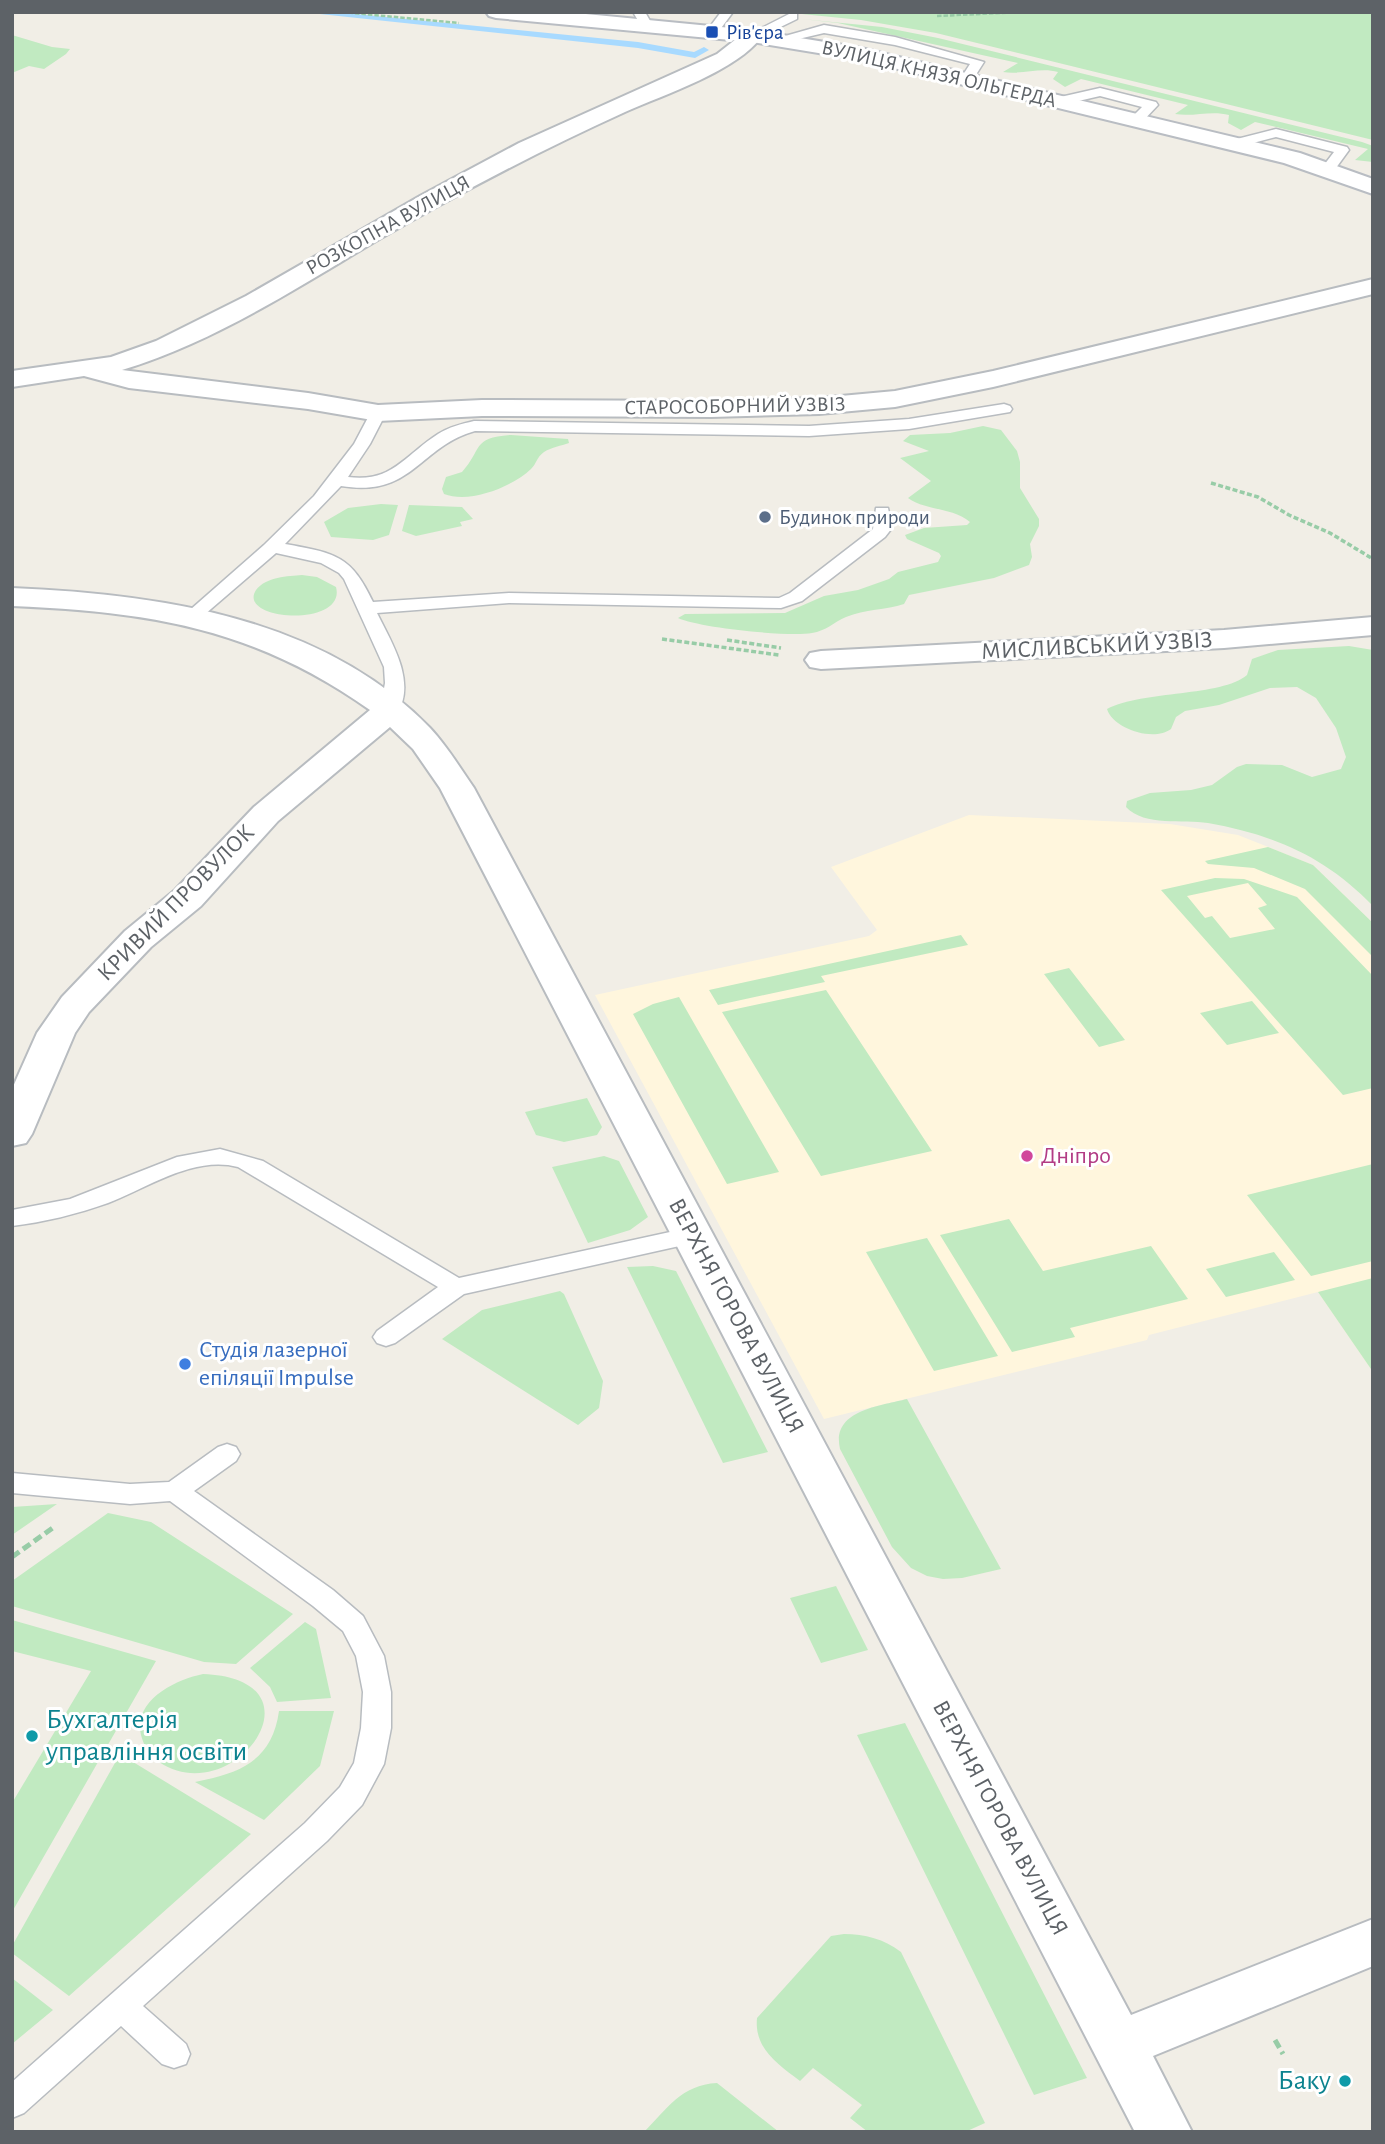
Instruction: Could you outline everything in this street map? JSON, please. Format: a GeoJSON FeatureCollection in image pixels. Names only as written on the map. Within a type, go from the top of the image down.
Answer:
{"type":"FeatureCollection","features":[{"type":"Feature","properties":{"kind":"street","name":"ВУЛИЦЯ КНЯЗЯ ОЛЬГЕРДА"},"geometry":{"type":"LineString","coordinates":[[496,12],[643,19],[861,54],[1234,144],[1328,169],[1373,187]]}},
{"type":"Feature","properties":{"kind":"street","name":"РОЗКОПНА ВУЛИЦЯ"},"geometry":{"type":"LineString","coordinates":[[12,379],[87,369],[139,357],[192,334],[545,138],[725,59],[752,36]]}},
{"type":"Feature","properties":{"kind":"street","name":"СТАРОСОБОРНИЙ УЗВІЗ"},"geometry":{"type":"LineString","coordinates":[[87,369],[142,382],[308,401],[378,413],[482,408],[711,410],[873,402],[1042,368],[1373,286]]}},
{"type":"Feature","properties":{"kind":"street","name":"ВЕРХНЯ ГОРОВА ВУЛИЦЯ"},"geometry":{"type":"LineString","coordinates":[[12,597],[110,602],[191,617],[256,637],[317,664],[390,710],[429,747],[457,788],[1164,2132]]}},
{"type":"Feature","properties":{"kind":"street","name":"МИСЛИВСЬКИЙ УЗВІЗ"},"geometry":{"type":"LineString","coordinates":[[821,660],[1224,639],[1373,626]]}},
{"type":"Feature","properties":{"kind":"street","name":"КРИВИЙ ПРОВУЛОК"},"geometry":{"type":"LineString","coordinates":[[12,1134],[56,1033],[75,1005],[138,939],[188,898],[266,814],[390,710]]}},
{"type":"Feature","properties":{"kind":"street"},"geometry":{"type":"LineString","coordinates":[[1119,2045],[1373,1942]]}},
{"type":"Feature","properties":{"kind":"lane"},"geometry":{"type":"LineString","coordinates":[[712,32],[727,12]]}},
{"type":"Feature","properties":{"kind":"lane"},"geometry":{"type":"LineString","coordinates":[[752,36],[793,16]]}},
{"type":"Feature","properties":{"kind":"lane"},"geometry":{"type":"LineString","coordinates":[[335,480],[375,484],[390,479],[439,439],[474,426],[809,431],[909,424],[1004,410]]}},
{"type":"Feature","properties":{"kind":"lane"},"geometry":{"type":"LineString","coordinates":[[191,617],[273,547],[335,480],[369,433],[378,413]]}},
{"type":"Feature","properties":{"kind":"lane"},"geometry":{"type":"LineString","coordinates":[[368,608],[509,598],[781,603],[796,597],[879,533],[883,528],[882,512]]}},
{"type":"Feature","properties":{"kind":"lane"},"geometry":{"type":"LineString","coordinates":[[273,547],[341,565],[352,577],[393,667],[394,683],[390,710]]}},
{"type":"Feature","properties":{"kind":"lane"},"geometry":{"type":"LineString","coordinates":[[12,1218],[44,1215],[78,1206],[185,1162],[223,1156],[240,1159],[255,1166],[456,1287]]}},
{"type":"Feature","properties":{"kind":"lane"},"geometry":{"type":"LineString","coordinates":[[386,1338],[456,1287],[693,1235]]}},
{"type":"Feature","properties":{"kind":"lane"},"geometry":{"type":"LineString","coordinates":[[12,1483],[130,1494],[175,1491],[227,1454]]}},
{"type":"Feature","properties":{"kind":"lane"},"geometry":{"type":"LineString","coordinates":[[12,2103],[316,1832],[351,1796],[369,1763],[376,1728],[377,1692],[370,1656],[353,1624],[323,1598],[175,1491]]}},
{"type":"Feature","properties":{"kind":"lane"},"geometry":{"type":"LineString","coordinates":[[121,2006],[174,2054]]}},
{"type":"Feature","properties":{"kind":"path"},"geometry":{"type":"LineString","coordinates":[[1211,483],[1258,498],[1330,533],[1373,559]]}},
{"type":"Feature","properties":{"kind":"path"},"geometry":{"type":"LineString","coordinates":[[1273,2036],[1283,2054]]}},
{"type":"Feature","properties":{"kind":"shaded area","name":"Дніпро"},"geometry":{"type":"Polygon","coordinates":[[[969,815],[1170,824],[1238,835],[1313,865],[1373,923],[1373,1372],[1318,1292],[1149,1335],[1147,1340],[824,1419],[595,995],[869,936],[877,930],[831,867],[969,815]]]}},
{"type":"Feature","properties":{"kind":"green space"},"geometry":{"type":"Polygon","coordinates":[[[782,12],[1373,12],[1373,140],[936,33],[861,20],[782,12]]]}},
{"type":"Feature","properties":{"kind":"green space"},"geometry":{"type":"Polygon","coordinates":[[[802,19],[882,27],[938,38],[1362,142],[1373,146],[1373,162],[1355,160],[1368,149],[1255,122],[1241,130],[1228,123],[1229,115],[1175,114],[1188,105],[1081,79],[1065,87],[1053,79],[1058,72],[1003,72],[1018,63],[838,23],[802,19]]]}},
{"type":"Feature","properties":{"kind":"green space"},"geometry":{"type":"Polygon","coordinates":[[[12,35],[52,47],[70,49],[44,69],[29,66],[12,73],[12,35]]]}},
{"type":"Feature","properties":{"kind":"green space"},"geometry":{"type":"Polygon","coordinates":[[[983,426],[1001,430],[1017,451],[1020,462],[1020,488],[1039,519],[1039,526],[1030,544],[1032,557],[1029,565],[994,578],[909,595],[904,604],[853,614],[812,633],[744,631],[678,618],[685,614],[785,613],[824,596],[858,590],[889,579],[898,572],[938,562],[941,556],[939,553],[907,539],[905,535],[924,528],[967,525],[970,522],[963,517],[908,498],[931,481],[900,458],[929,451],[903,441],[910,435],[950,433],[983,426]]]}},
{"type":"Feature","properties":{"kind":"green space"},"geometry":{"type":"Polygon","coordinates":[[[511,435],[568,439],[569,443],[544,452],[523,476],[490,492],[466,497],[444,494],[442,489],[446,477],[462,472],[483,442],[511,435]]]}},
{"type":"Feature","properties":{"kind":"green space"},"geometry":{"type":"Polygon","coordinates":[[[398,505],[389,535],[373,540],[331,537],[324,522],[348,508],[398,505]]]}},
{"type":"Feature","properties":{"kind":"green space"},"geometry":{"type":"Polygon","coordinates":[[[409,505],[462,507],[473,519],[460,522],[462,526],[416,536],[402,531],[409,505]]]}},
{"type":"Feature","properties":{"kind":"green space"},"geometry":{"type":"Polygon","coordinates":[[[302,575],[317,577],[336,587],[335,600],[325,609],[293,616],[262,608],[254,600],[256,590],[265,582],[302,575]]]}},
{"type":"Feature","properties":{"kind":"green space"},"geometry":{"type":"Polygon","coordinates":[[[1349,646],[1373,650],[1373,906],[1318,861],[1277,842],[1208,823],[1154,820],[1126,807],[1127,801],[1150,793],[1191,790],[1212,785],[1237,767],[1246,764],[1282,765],[1312,777],[1341,769],[1346,757],[1336,728],[1316,698],[1297,687],[1270,688],[1219,705],[1185,711],[1176,717],[1171,729],[1164,733],[1145,734],[1125,728],[1107,709],[1141,699],[1235,682],[1247,675],[1252,659],[1278,650],[1349,646]]]}},
{"type":"Feature","properties":{"kind":"green space"},"geometry":{"type":"Polygon","coordinates":[[[1268,847],[1313,865],[1373,923],[1373,957],[1305,889],[1254,868],[1208,864],[1205,861],[1268,847]]]}},
{"type":"Feature","properties":{"kind":"green space"},"geometry":{"type":"Polygon","coordinates":[[[1215,878],[1244,879],[1297,897],[1373,976],[1373,1088],[1343,1095],[1161,890],[1215,878]],[[1248,883],[1187,896],[1205,918],[1212,916],[1230,938],[1275,929],[1258,908],[1267,905],[1248,883]]]}},
{"type":"Feature","properties":{"kind":"green space"},"geometry":{"type":"Polygon","coordinates":[[[961,935],[968,945],[821,976],[825,982],[718,1005],[709,990],[961,935]]]}},
{"type":"Feature","properties":{"kind":"green space"},"geometry":{"type":"Polygon","coordinates":[[[1069,968],[1125,1040],[1099,1047],[1044,974],[1069,968]]]}},
{"type":"Feature","properties":{"kind":"green space"},"geometry":{"type":"Polygon","coordinates":[[[826,990],[932,1151],[821,1176],[722,1012],[826,990]]]}},
{"type":"Feature","properties":{"kind":"green space"},"geometry":{"type":"Polygon","coordinates":[[[679,997],[779,1172],[727,1184],[633,1014],[653,1004],[679,997]]]}},
{"type":"Feature","properties":{"kind":"green space"},"geometry":{"type":"Polygon","coordinates":[[[1252,1001],[1279,1033],[1227,1045],[1200,1013],[1252,1001]]]}},
{"type":"Feature","properties":{"kind":"green space"},"geometry":{"type":"Polygon","coordinates":[[[587,1098],[602,1127],[597,1135],[564,1142],[536,1135],[525,1112],[587,1098]]]}},
{"type":"Feature","properties":{"kind":"green space"},"geometry":{"type":"Polygon","coordinates":[[[604,1156],[619,1161],[648,1217],[630,1230],[588,1243],[552,1167],[604,1156]]]}},
{"type":"Feature","properties":{"kind":"green space"},"geometry":{"type":"Polygon","coordinates":[[[1373,1164],[1373,1261],[1311,1276],[1247,1195],[1373,1164]]]}},
{"type":"Feature","properties":{"kind":"green space"},"geometry":{"type":"Polygon","coordinates":[[[1009,1219],[1043,1271],[1151,1246],[1188,1299],[1070,1328],[1075,1337],[1012,1352],[940,1235],[1009,1219]]]}},
{"type":"Feature","properties":{"kind":"green space"},"geometry":{"type":"Polygon","coordinates":[[[927,1238],[998,1356],[934,1371],[866,1252],[927,1238]]]}},
{"type":"Feature","properties":{"kind":"green space"},"geometry":{"type":"Polygon","coordinates":[[[1274,1252],[1295,1280],[1226,1297],[1206,1269],[1274,1252]]]}},
{"type":"Feature","properties":{"kind":"green space"},"geometry":{"type":"Polygon","coordinates":[[[653,1266],[676,1271],[768,1452],[723,1463],[627,1267],[653,1266]]]}},
{"type":"Feature","properties":{"kind":"green space"},"geometry":{"type":"Polygon","coordinates":[[[1373,1278],[1373,1372],[1318,1292],[1373,1278]]]}},
{"type":"Feature","properties":{"kind":"green space"},"geometry":{"type":"Polygon","coordinates":[[[560,1291],[564,1294],[603,1381],[599,1408],[578,1425],[442,1339],[482,1310],[560,1291]]]}},
{"type":"Feature","properties":{"kind":"green space"},"geometry":{"type":"Polygon","coordinates":[[[907,1399],[1001,1569],[962,1578],[927,1576],[911,1568],[892,1547],[840,1449],[839,1436],[850,1418],[860,1412],[907,1399]]]}},
{"type":"Feature","properties":{"kind":"green space"},"geometry":{"type":"Polygon","coordinates":[[[57,1504],[12,1535],[12,1507],[57,1504]]]}},
{"type":"Feature","properties":{"kind":"green space"},"geometry":{"type":"Polygon","coordinates":[[[108,1513],[151,1522],[293,1614],[236,1664],[204,1662],[12,1606],[12,1581],[108,1513]]]}},
{"type":"Feature","properties":{"kind":"green space"},"geometry":{"type":"Polygon","coordinates":[[[836,1586],[868,1650],[821,1663],[790,1598],[836,1586]]]}},
{"type":"Feature","properties":{"kind":"green space"},"geometry":{"type":"Polygon","coordinates":[[[12,1620],[156,1661],[12,1912],[12,1803],[91,1671],[12,1651],[12,1620]]]}},
{"type":"Feature","properties":{"kind":"green space"},"geometry":{"type":"Polygon","coordinates":[[[305,1622],[316,1629],[331,1698],[277,1702],[270,1687],[250,1668],[305,1622]]]}},
{"type":"Feature","properties":{"kind":"green space"},"geometry":{"type":"Polygon","coordinates":[[[203,1674],[241,1681],[260,1697],[264,1717],[256,1739],[239,1757],[215,1770],[187,1773],[159,1762],[152,1756],[142,1739],[140,1723],[143,1712],[158,1694],[180,1681],[203,1674]]]}},
{"type":"Feature","properties":{"kind":"green space"},"geometry":{"type":"Polygon","coordinates":[[[279,1711],[334,1711],[320,1766],[264,1820],[195,1782],[240,1769],[251,1762],[269,1742],[279,1711]]]}},
{"type":"Feature","properties":{"kind":"green space"},"geometry":{"type":"Polygon","coordinates":[[[905,1723],[1087,2078],[1034,2095],[857,1735],[905,1723]]]}},
{"type":"Feature","properties":{"kind":"green space"},"geometry":{"type":"Polygon","coordinates":[[[120,1754],[251,1834],[69,1996],[12,1953],[12,1946],[120,1754]]]}},
{"type":"Feature","properties":{"kind":"green space"},"geometry":{"type":"Polygon","coordinates":[[[844,1934],[874,1938],[901,1952],[985,2123],[965,2132],[868,2132],[850,2118],[862,2105],[813,2068],[800,2081],[763,2047],[759,2039],[757,2018],[831,1936],[844,1934]]]}},
{"type":"Feature","properties":{"kind":"green space"},"geometry":{"type":"Polygon","coordinates":[[[12,1978],[53,2010],[12,2044],[12,1978]]]}},
{"type":"Feature","properties":{"kind":"green space"},"geometry":{"type":"Polygon","coordinates":[[[717,2083],[779,2132],[644,2132],[684,2093],[717,2083]]]}},
{"type":"Feature","properties":{"kind":"waterway"},"geometry":{"type":"LineString","coordinates":[[305,12],[638,45],[695,55],[704,50]]}},
{"type":"Feature","properties":{"kind":"place","name":"Рів'єра"},"geometry":{"type":"Point","coordinates":[712,32]}},
{"type":"Feature","properties":{"kind":"place","name":"Будинок природи"},"geometry":{"type":"Point","coordinates":[765,517]}},
{"type":"Feature","properties":{"kind":"place","name":"Дніпро"},"geometry":{"type":"Point","coordinates":[1027,1156]}},
{"type":"Feature","properties":{"kind":"place","name":"Студія лазерної епіляції Impulse"},"geometry":{"type":"Point","coordinates":[185,1364]}},
{"type":"Feature","properties":{"kind":"place","name":"Бухгалтерія управління освіти"},"geometry":{"type":"Point","coordinates":[32,1736]}},
{"type":"Feature","properties":{"kind":"place","name":"Баку"},"geometry":{"type":"Point","coordinates":[1345,2081]}}]}
